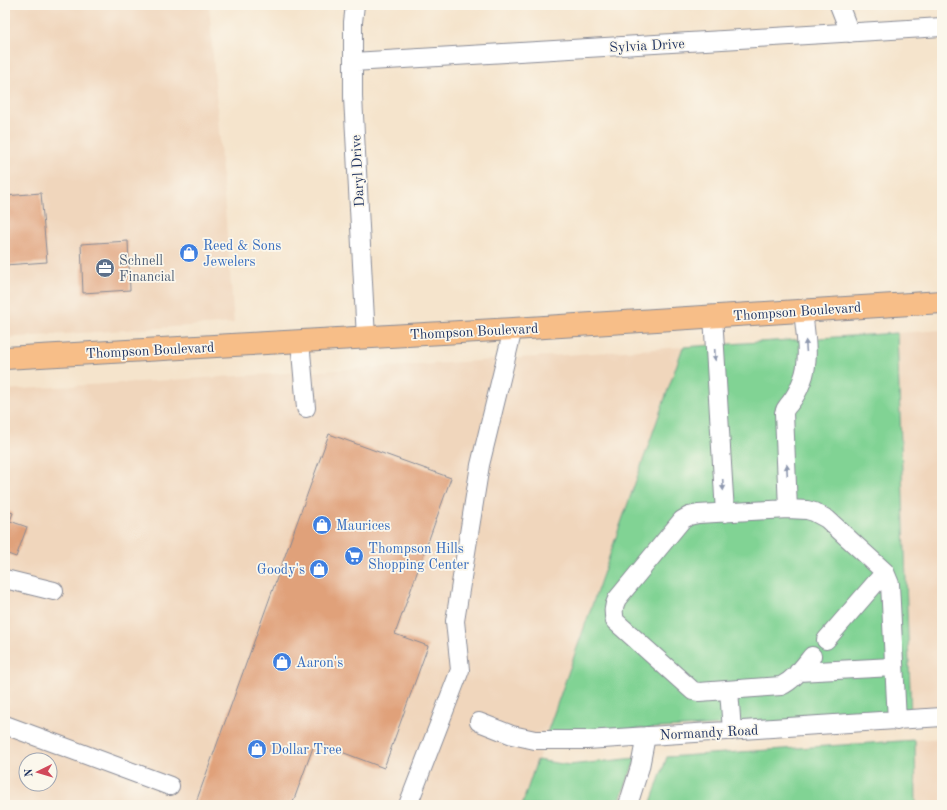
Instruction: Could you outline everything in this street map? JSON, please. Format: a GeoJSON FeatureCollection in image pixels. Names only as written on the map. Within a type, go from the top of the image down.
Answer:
{"type":"FeatureCollection","features":[{"type":"Feature","properties":{"kind":"main road","name":"Thompson Boulevard"},"geometry":{"type":"LineString","coordinates":[[5,358],[366,338],[942,302]]}},
{"type":"Feature","properties":{"kind":"street","name":"Daryl Drive"},"geometry":{"type":"LineString","coordinates":[[355,5],[353,22],[353,97],[366,338]]}},
{"type":"Feature","properties":{"kind":"street"},"geometry":{"type":"LineString","coordinates":[[839,5],[850,33]]}},
{"type":"Feature","properties":{"kind":"street","name":"Sylvia Drive"},"geometry":{"type":"LineString","coordinates":[[353,62],[942,27]]}},
{"type":"Feature","properties":{"kind":"street"},"geometry":{"type":"LineString","coordinates":[[788,509],[784,413],[785,408],[797,393],[803,380],[806,365],[807,352],[803,310]]}},
{"type":"Feature","properties":{"kind":"street"},"geometry":{"type":"LineString","coordinates":[[713,316],[725,513]]}},
{"type":"Feature","properties":{"kind":"street"},"geometry":{"type":"LineString","coordinates":[[408,805],[460,670],[455,621],[480,465],[513,329]]}},
{"type":"Feature","properties":{"kind":"street"},"geometry":{"type":"LineString","coordinates":[[300,341],[306,408]]}},
{"type":"Feature","properties":{"kind":"street"},"geometry":{"type":"LineString","coordinates":[[812,656],[787,684],[781,686],[699,692],[693,691],[615,621],[613,614],[614,606],[617,599],[682,520],[689,516],[698,514],[788,509],[807,510],[822,517],[885,572],[890,584],[893,667],[897,720]]}},
{"type":"Feature","properties":{"kind":"street"},"geometry":{"type":"LineString","coordinates":[[826,640],[885,572]]}},
{"type":"Feature","properties":{"kind":"street"},"geometry":{"type":"LineString","coordinates":[[5,579],[54,591]]}},
{"type":"Feature","properties":{"kind":"street"},"geometry":{"type":"LineString","coordinates":[[798,672],[893,667]]}},
{"type":"Feature","properties":{"kind":"street"},"geometry":{"type":"LineString","coordinates":[[729,690],[732,731]]}},
{"type":"Feature","properties":{"kind":"street","name":"Normandy Road"},"geometry":{"type":"LineString","coordinates":[[479,722],[512,735],[535,740],[586,740],[942,717]]}},
{"type":"Feature","properties":{"kind":"street"},"geometry":{"type":"LineString","coordinates":[[5,725],[170,786]]}},
{"type":"Feature","properties":{"kind":"street"},"geometry":{"type":"LineString","coordinates":[[628,805],[640,767],[646,736]]}},
{"type":"Feature","properties":{"kind":"shaded area"},"geometry":{"type":"Polygon","coordinates":[[[5,5],[209,5],[234,323],[5,338],[5,5]]]}},
{"type":"Feature","properties":{"kind":"shaded area"},"geometry":{"type":"Polygon","coordinates":[[[942,330],[942,715],[911,717],[897,333],[942,330]]]}},
{"type":"Feature","properties":{"kind":"shaded area","name":"Thompson Hills Shopping Center"},"geometry":{"type":"Polygon","coordinates":[[[683,347],[522,805],[5,805],[5,390],[403,366],[683,347]]]}},
{"type":"Feature","properties":{"kind":"shaded area"},"geometry":{"type":"Polygon","coordinates":[[[942,738],[942,805],[916,805],[915,740],[942,738]]]}},
{"type":"Feature","properties":{"kind":"green space"},"geometry":{"type":"Polygon","coordinates":[[[897,333],[911,717],[547,733],[683,347],[897,333]]]}},
{"type":"Feature","properties":{"kind":"green space"},"geometry":{"type":"Polygon","coordinates":[[[915,740],[916,805],[650,805],[667,757],[915,740]]]}},
{"type":"Feature","properties":{"kind":"green space"},"geometry":{"type":"Polygon","coordinates":[[[636,758],[618,805],[522,805],[537,760],[569,765],[636,758]]]}},
{"type":"Feature","properties":{"kind":"building"},"geometry":{"type":"Polygon","coordinates":[[[41,193],[47,262],[5,265],[5,196],[41,193]]]}},
{"type":"Feature","properties":{"kind":"building"},"geometry":{"type":"Polygon","coordinates":[[[128,241],[130,290],[83,293],[81,244],[128,241]]]}},
{"type":"Feature","properties":{"kind":"building","name":"Thompson Hills Shopping Center"},"geometry":{"type":"Polygon","coordinates":[[[329,434],[451,478],[395,634],[428,646],[384,768],[315,742],[292,805],[195,805],[329,434]]]}},
{"type":"Feature","properties":{"kind":"building"},"geometry":{"type":"Polygon","coordinates":[[[5,510],[13,513],[10,521],[27,527],[16,557],[5,553],[5,510]]]}},
{"type":"Feature","properties":{"kind":"place","name":"Reed & Sons Jewelers"},"geometry":{"type":"Point","coordinates":[189,253]}},
{"type":"Feature","properties":{"kind":"place","name":"Schnell Financial"},"geometry":{"type":"Point","coordinates":[105,268]}},
{"type":"Feature","properties":{"kind":"place","name":"Maurices"},"geometry":{"type":"Point","coordinates":[322,525]}},
{"type":"Feature","properties":{"kind":"place","name":"Thompson Hills Shopping Center"},"geometry":{"type":"Point","coordinates":[354,556]}},
{"type":"Feature","properties":{"kind":"place","name":"Goody's"},"geometry":{"type":"Point","coordinates":[319,569]}},
{"type":"Feature","properties":{"kind":"place","name":"Aaron's"},"geometry":{"type":"Point","coordinates":[282,662]}},
{"type":"Feature","properties":{"kind":"place","name":"Dollar Tree"},"geometry":{"type":"Point","coordinates":[257,749]}}]}
